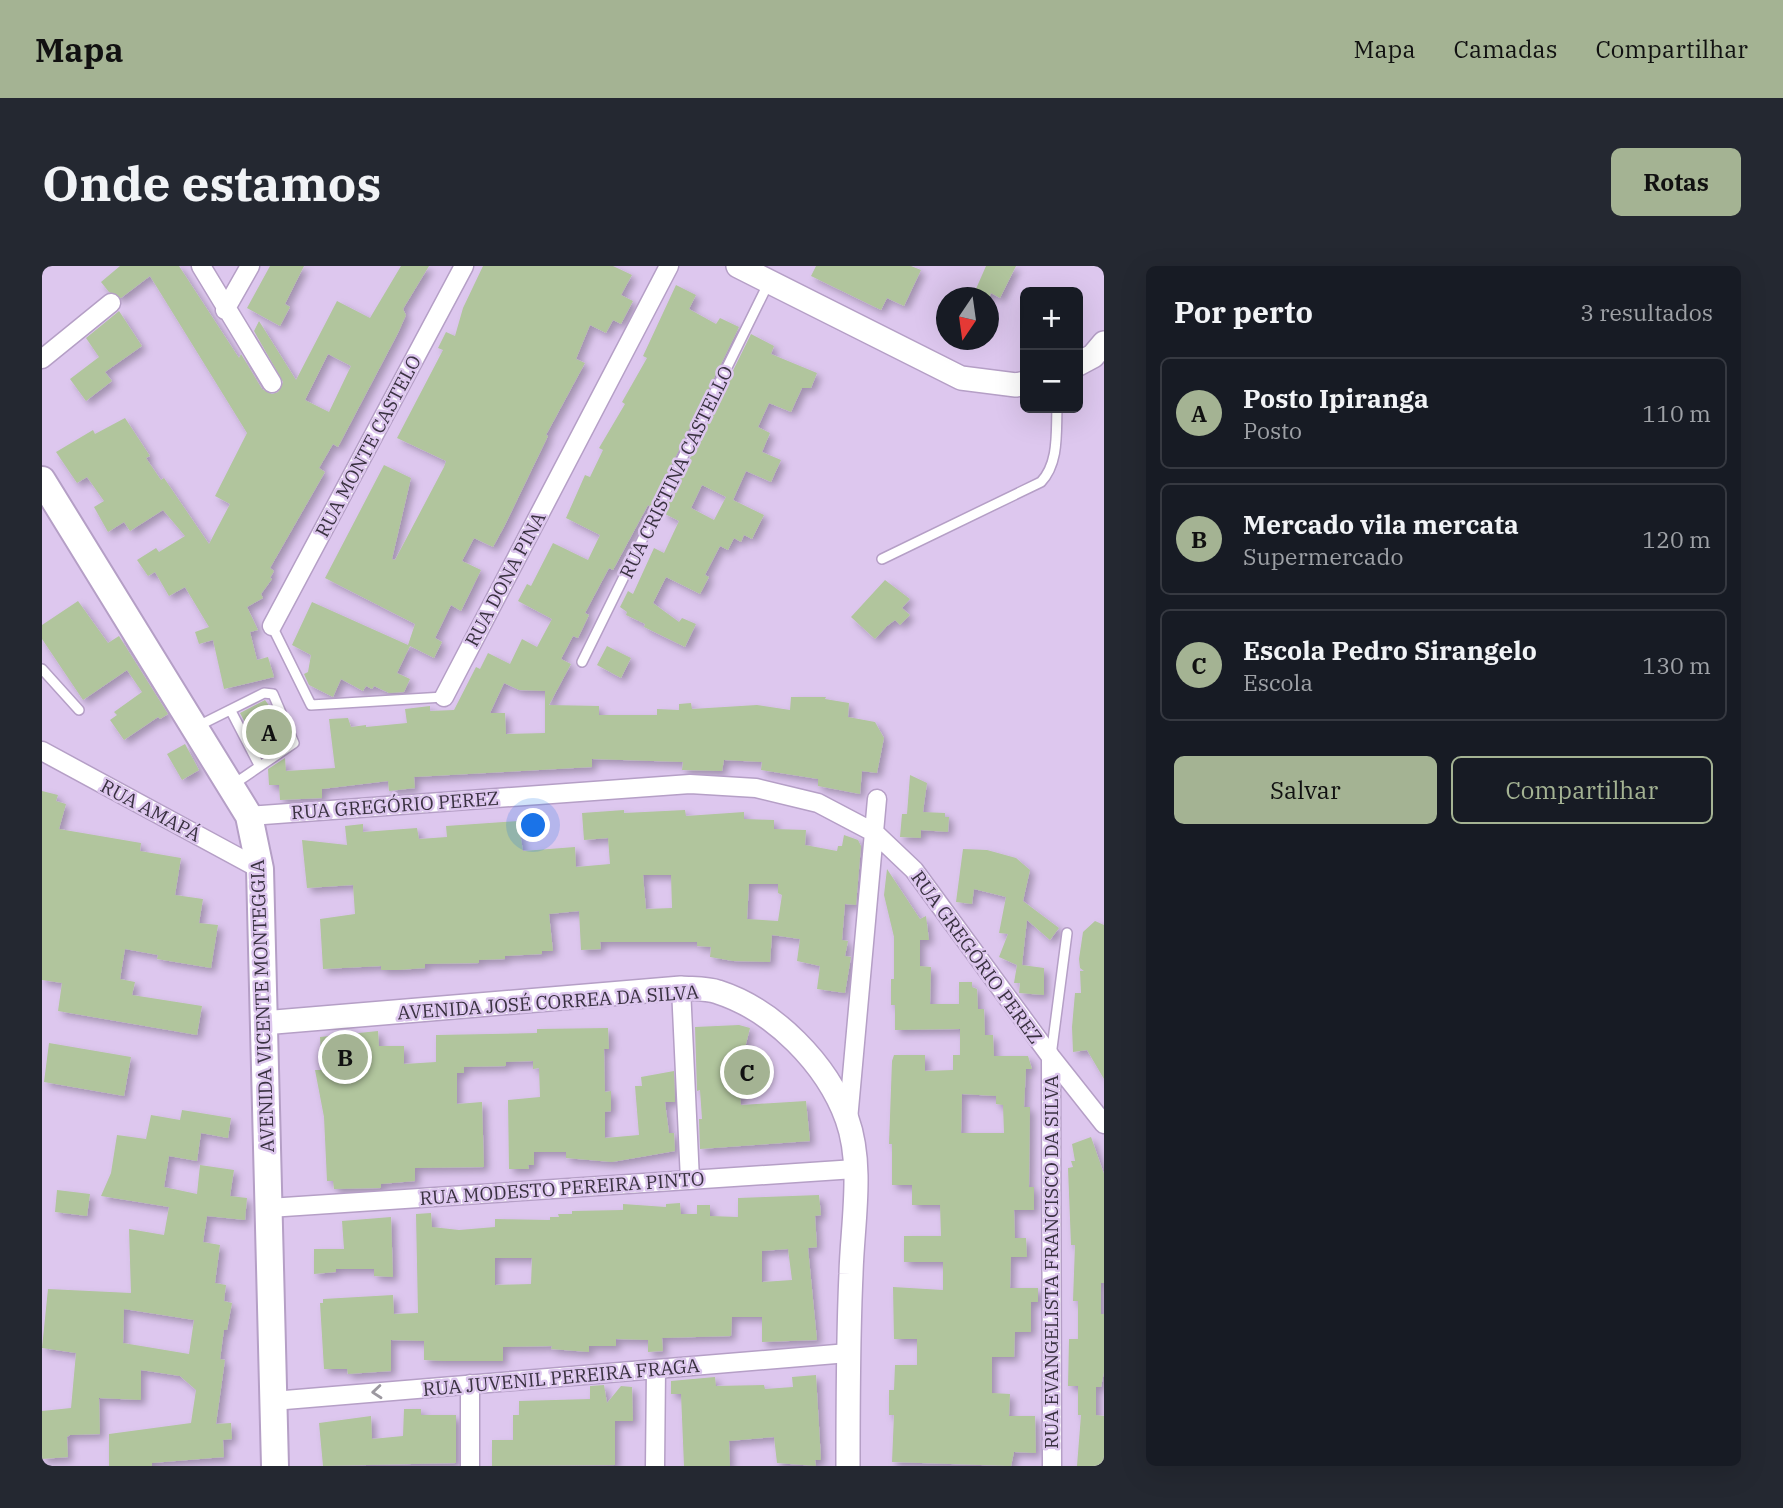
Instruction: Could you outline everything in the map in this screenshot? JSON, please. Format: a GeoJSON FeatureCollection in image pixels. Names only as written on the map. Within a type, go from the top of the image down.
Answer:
{"type":"FeatureCollection","features":[{"type":"Feature","properties":{"kind":"main road","name":"AVENIDA VICENTE MONTEGGIA"},"geometry":{"type":"LineString","coordinates":[[42,480],[249,816],[260,869],[274,1464]]}},
{"type":"Feature","properties":{"kind":"street"},"geometry":{"type":"LineString","coordinates":[[201,266],[225,310],[272,383]]}},
{"type":"Feature","properties":{"kind":"street"},"geometry":{"type":"LineString","coordinates":[[225,310],[250,266]]}},
{"type":"Feature","properties":{"kind":"street","name":"RUA MONTE CASTELO"},"geometry":{"type":"LineString","coordinates":[[272,626],[464,266]]}},
{"type":"Feature","properties":{"kind":"street","name":"RUA DONA PINA"},"geometry":{"type":"LineString","coordinates":[[443,697],[668,266]]}},
{"type":"Feature","properties":{"kind":"street"},"geometry":{"type":"LineString","coordinates":[[738,266],[961,378],[1020,384]]}},
{"type":"Feature","properties":{"kind":"street"},"geometry":{"type":"LineString","coordinates":[[42,359],[111,303]]}},
{"type":"Feature","properties":{"kind":"street"},"geometry":{"type":"LineString","coordinates":[[1083,361],[1093,356],[1104,343]]}},
{"type":"Feature","properties":{"kind":"street","name":"RUA AMAPÁ"},"geometry":{"type":"LineString","coordinates":[[42,751],[260,869]]}},
{"type":"Feature","properties":{"kind":"street","name":"RUA GREGÓRIO PEREZ"},"geometry":{"type":"LineString","coordinates":[[249,816],[690,784],[756,788],[818,803],[875,833],[914,870],[1051,1058],[1104,1124]]}},
{"type":"Feature","properties":{"kind":"street"},"geometry":{"type":"LineString","coordinates":[[848,1121],[877,799]]}},
{"type":"Feature","properties":{"kind":"street"},"geometry":{"type":"LineString","coordinates":[[681,988],[690,1180]]}},
{"type":"Feature","properties":{"kind":"street","name":"AVENIDA JOSÉ CORREA DA SILVA"},"geometry":{"type":"LineString","coordinates":[[263,1023],[681,988],[716,991],[749,1005],[790,1037],[824,1073],[848,1121],[855,1169],[848,1353],[848,1466]]}},
{"type":"Feature","properties":{"kind":"street","name":"RUA EVANGELISTA FRANCISCO DA SILVA"},"geometry":{"type":"LineString","coordinates":[[1051,1058],[1052,1466]]}},
{"type":"Feature","properties":{"kind":"street","name":"RUA MODESTO PEREIRA PINTO"},"geometry":{"type":"LineString","coordinates":[[268,1208],[855,1169]]}},
{"type":"Feature","properties":{"kind":"street","name":"RUA JUVENIL PEREIRA FRAGA"},"geometry":{"type":"LineString","coordinates":[[273,1401],[848,1353]]}},
{"type":"Feature","properties":{"kind":"street"},"geometry":{"type":"LineString","coordinates":[[655,1466],[656,1369]]}},
{"type":"Feature","properties":{"kind":"street"},"geometry":{"type":"LineString","coordinates":[[470,1384],[470,1466]]}},
{"type":"Feature","properties":{"kind":"lane","name":"RUA CRISTINA CASTELLO"},"geometry":{"type":"LineString","coordinates":[[582,662],[769,281]]}},
{"type":"Feature","properties":{"kind":"lane"},"geometry":{"type":"LineString","coordinates":[[882,559],[1041,482],[1050,473],[1054,459],[1057,413]]}},
{"type":"Feature","properties":{"kind":"lane","name":"RUA DONA PINA"},"geometry":{"type":"LineString","coordinates":[[272,626],[311,705],[443,697]]}},
{"type":"Feature","properties":{"kind":"lane"},"geometry":{"type":"LineString","coordinates":[[42,669],[79,710]]}},
{"type":"Feature","properties":{"kind":"lane"},"geometry":{"type":"LineString","coordinates":[[196,726],[264,693],[273,694],[295,740],[292,746],[231,785]]}},
{"type":"Feature","properties":{"kind":"lane"},"geometry":{"type":"LineString","coordinates":[[231,711],[259,765]]}},
{"type":"Feature","properties":{"kind":"lane","name":"RUA EVANGELISTA FRANCISCO DA SILVA"},"geometry":{"type":"LineString","coordinates":[[1051,1058],[1067,933]]}},
{"type":"Feature","properties":{"kind":"building"},"geometry":{"type":"Polygon","coordinates":[[[120,266],[179,266],[239,358],[241,354],[262,389],[272,394],[278,392],[283,382],[254,331],[259,321],[296,380],[337,301],[370,318],[401,266],[429,266],[403,309],[406,315],[398,333],[338,447],[333,444],[319,468],[325,472],[270,568],[274,571],[270,578],[272,579],[261,594],[263,598],[247,607],[258,630],[250,632],[257,660],[268,657],[274,677],[224,689],[213,640],[199,644],[195,632],[209,627],[185,587],[169,596],[155,572],[148,576],[137,560],[156,548],[159,552],[185,536],[163,510],[130,531],[124,522],[108,532],[94,507],[104,501],[87,477],[77,483],[56,452],[93,430],[95,434],[125,418],[150,456],[146,458],[161,480],[164,478],[209,544],[230,504],[215,496],[247,433],[150,276],[121,298],[109,292],[101,282],[120,266]],[[328,354],[305,400],[329,412],[351,366],[328,354]]]}},
{"type":"Feature","properties":{"kind":"building"},"geometry":{"type":"Polygon","coordinates":[[[270,266],[304,266],[285,304],[290,307],[280,326],[247,308],[270,266]]]}},
{"type":"Feature","properties":{"kind":"building"},"geometry":{"type":"Polygon","coordinates":[[[483,266],[613,266],[632,275],[621,295],[633,301],[621,324],[613,320],[606,333],[590,325],[576,359],[585,363],[546,435],[548,436],[505,525],[493,547],[474,538],[462,561],[481,570],[461,611],[451,605],[435,638],[442,642],[434,658],[410,646],[397,673],[410,679],[404,692],[389,693],[374,686],[372,689],[366,686],[363,691],[341,679],[333,697],[309,685],[304,674],[308,672],[311,655],[292,645],[312,602],[408,645],[415,624],[325,578],[384,465],[411,478],[392,559],[395,560],[444,467],[446,461],[397,438],[443,350],[438,348],[446,332],[455,336],[463,308],[483,266]]]}},
{"type":"Feature","properties":{"kind":"building"},"geometry":{"type":"Polygon","coordinates":[[[816,266],[911,266],[921,270],[904,306],[887,298],[881,310],[811,276],[816,266]]]}},
{"type":"Feature","properties":{"kind":"building"},"geometry":{"type":"Polygon","coordinates":[[[986,266],[1016,266],[1000,298],[999,287],[977,287],[986,266]]]}},
{"type":"Feature","properties":{"kind":"building"},"geometry":{"type":"Polygon","coordinates":[[[676,285],[696,295],[689,309],[716,324],[720,318],[739,327],[651,507],[648,505],[613,570],[609,568],[585,613],[589,615],[578,638],[573,636],[561,659],[571,664],[549,705],[599,706],[599,715],[657,715],[657,709],[679,710],[679,704],[691,703],[692,709],[757,705],[790,710],[791,697],[826,697],[825,699],[849,703],[848,717],[875,722],[884,738],[877,773],[862,771],[860,794],[818,786],[818,779],[761,770],[762,762],[724,760],[722,771],[682,770],[683,762],[592,759],[592,767],[414,777],[415,788],[389,791],[388,781],[322,789],[322,798],[280,800],[279,785],[269,785],[268,769],[285,758],[286,771],[335,768],[329,719],[348,718],[351,727],[366,727],[407,723],[405,709],[430,706],[430,711],[454,710],[476,667],[480,669],[488,653],[510,664],[522,639],[537,647],[552,619],[518,601],[527,584],[531,586],[553,543],[588,560],[600,535],[566,518],[585,475],[590,477],[603,450],[599,448],[625,404],[622,402],[647,358],[643,356],[676,285]],[[504,683],[490,713],[505,713],[506,734],[545,733],[545,691],[519,690],[504,683]]]}},
{"type":"Feature","properties":{"kind":"building"},"geometry":{"type":"Polygon","coordinates":[[[119,311],[142,346],[105,372],[112,381],[86,401],[70,379],[99,357],[86,338],[119,311]]]}},
{"type":"Feature","properties":{"kind":"building"},"geometry":{"type":"Polygon","coordinates":[[[751,334],[774,346],[771,354],[817,373],[811,388],[802,388],[791,412],[769,403],[758,427],[770,433],[762,452],[781,460],[771,482],[746,471],[733,500],[764,515],[752,539],[744,535],[741,542],[734,538],[728,550],[720,546],[705,575],[709,577],[700,594],[666,577],[653,603],[679,622],[682,618],[696,624],[685,647],[644,627],[645,624],[626,615],[627,612],[620,607],[628,591],[633,594],[654,548],[664,553],[679,521],[663,513],[751,334]],[[702,485],[691,508],[714,520],[726,497],[702,485]]]}},
{"type":"Feature","properties":{"kind":"building"},"geometry":{"type":"Polygon","coordinates":[[[885,580],[910,599],[902,608],[910,615],[900,625],[895,620],[875,639],[851,617],[885,580]]]}},
{"type":"Feature","properties":{"kind":"building"},"geometry":{"type":"Polygon","coordinates":[[[78,601],[108,643],[119,636],[168,714],[160,719],[158,717],[124,740],[110,720],[117,715],[114,712],[142,692],[127,670],[83,700],[42,639],[42,625],[78,601]]]}},
{"type":"Feature","properties":{"kind":"building"},"geometry":{"type":"Polygon","coordinates":[[[607,646],[631,658],[621,678],[597,665],[607,646]]]}},
{"type":"Feature","properties":{"kind":"building"},"geometry":{"type":"Polygon","coordinates":[[[265,700],[273,711],[266,713],[282,743],[262,755],[240,713],[265,700]]]}},
{"type":"Feature","properties":{"kind":"building"},"geometry":{"type":"Polygon","coordinates":[[[185,744],[199,770],[182,780],[167,754],[185,744]]]}},
{"type":"Feature","properties":{"kind":"building"},"geometry":{"type":"Polygon","coordinates":[[[910,775],[927,783],[923,812],[945,813],[945,817],[949,817],[948,832],[921,830],[921,838],[900,837],[902,814],[907,814],[910,775]]]}},
{"type":"Feature","properties":{"kind":"building"},"geometry":{"type":"Polygon","coordinates":[[[42,791],[58,795],[56,801],[66,804],[59,829],[141,843],[140,851],[181,858],[175,895],[203,899],[199,923],[218,925],[211,968],[157,959],[158,955],[125,949],[120,979],[135,982],[132,995],[202,1006],[197,1035],[58,1011],[62,983],[42,980],[42,791]]]}},
{"type":"Feature","properties":{"kind":"building"},"geometry":{"type":"Polygon","coordinates":[[[685,810],[686,816],[744,812],[744,819],[774,820],[774,829],[806,830],[805,845],[837,851],[838,846],[842,846],[844,835],[858,840],[861,846],[856,905],[845,904],[842,940],[848,941],[845,956],[851,957],[845,993],[817,989],[820,966],[797,961],[800,939],[772,935],[770,962],[710,957],[711,947],[697,946],[697,942],[600,942],[601,949],[581,950],[579,911],[549,914],[553,951],[542,951],[542,954],[505,956],[505,959],[479,960],[479,963],[425,964],[425,968],[398,970],[381,970],[381,966],[323,969],[320,919],[355,914],[353,885],[307,888],[302,840],[347,845],[345,826],[363,824],[363,832],[417,828],[419,839],[447,837],[446,826],[518,821],[523,851],[575,847],[576,867],[610,864],[608,838],[584,840],[582,813],[685,810]],[[643,875],[646,909],[672,908],[671,875],[643,875]],[[749,884],[747,919],[778,921],[782,895],[778,893],[778,884],[749,884]]]}},
{"type":"Feature","properties":{"kind":"building"},"geometry":{"type":"Polygon","coordinates":[[[963,849],[987,850],[1016,858],[1030,870],[1023,901],[1059,928],[1050,940],[1027,920],[1022,965],[1044,968],[1044,995],[1019,993],[1020,983],[1014,983],[1017,965],[999,957],[1008,934],[999,933],[1006,897],[974,889],[972,904],[956,902],[963,849]]]}},
{"type":"Feature","properties":{"kind":"building"},"geometry":{"type":"Polygon","coordinates":[[[887,869],[920,919],[926,916],[929,940],[920,940],[920,966],[931,967],[930,1004],[959,1004],[959,982],[972,982],[972,987],[977,989],[978,1009],[984,1009],[985,1035],[993,1035],[994,1056],[1028,1056],[1032,1069],[1026,1069],[1024,1107],[1030,1107],[1029,1187],[1034,1187],[1034,1210],[1014,1210],[1015,1238],[1026,1238],[1027,1257],[1011,1257],[1010,1288],[1038,1288],[1038,1302],[1031,1302],[1031,1332],[1015,1332],[1014,1357],[992,1357],[992,1393],[1010,1394],[1009,1416],[1035,1416],[1036,1453],[1014,1452],[1011,1466],[892,1462],[894,1415],[889,1415],[889,1390],[894,1390],[895,1365],[917,1365],[917,1339],[894,1339],[893,1287],[943,1290],[943,1262],[904,1262],[904,1236],[941,1236],[940,1205],[912,1205],[912,1185],[892,1185],[892,1144],[889,1144],[892,1061],[894,1055],[925,1055],[925,1071],[953,1070],[953,1055],[960,1055],[960,1029],[895,1030],[895,1005],[891,1005],[894,937],[884,895],[887,869]],[[962,1094],[961,1133],[1004,1133],[1003,1105],[996,1104],[996,1096],[962,1094]]]}},
{"type":"Feature","properties":{"kind":"building"},"geometry":{"type":"Polygon","coordinates":[[[1095,921],[1104,925],[1104,1079],[1087,1050],[1073,1052],[1075,993],[1081,993],[1080,971],[1084,971],[1080,968],[1079,959],[1083,932],[1095,921]]]}},
{"type":"Feature","properties":{"kind":"building"},"geometry":{"type":"Polygon","coordinates":[[[739,1025],[750,1028],[738,1076],[741,1105],[806,1101],[810,1141],[700,1149],[699,1119],[702,1119],[700,1090],[697,1091],[695,1027],[739,1025]]]}},
{"type":"Feature","properties":{"kind":"building"},"geometry":{"type":"Polygon","coordinates":[[[608,1028],[609,1049],[604,1049],[605,1092],[611,1091],[611,1111],[605,1112],[605,1138],[639,1135],[635,1086],[642,1086],[641,1077],[674,1071],[675,1102],[665,1102],[669,1133],[674,1133],[675,1151],[612,1162],[566,1158],[566,1152],[534,1152],[534,1165],[528,1165],[529,1169],[509,1169],[508,1100],[540,1097],[539,1068],[533,1069],[533,1061],[506,1062],[506,1066],[464,1067],[464,1073],[457,1073],[457,1104],[482,1102],[484,1167],[415,1168],[415,1181],[381,1184],[381,1188],[334,1189],[333,1181],[327,1181],[324,1117],[315,1070],[322,1070],[320,1037],[378,1031],[379,1046],[404,1046],[404,1064],[436,1062],[436,1035],[537,1033],[537,1029],[608,1028]]]}},
{"type":"Feature","properties":{"kind":"building"},"geometry":{"type":"Polygon","coordinates":[[[49,1043],[131,1057],[124,1096],[44,1082],[49,1043]]]}},
{"type":"Feature","properties":{"kind":"building"},"geometry":{"type":"Polygon","coordinates":[[[182,1110],[231,1118],[228,1138],[201,1133],[197,1161],[169,1156],[164,1187],[197,1194],[200,1165],[234,1170],[230,1196],[247,1198],[245,1220],[207,1216],[203,1242],[220,1245],[215,1283],[226,1285],[224,1301],[232,1303],[227,1330],[224,1330],[220,1359],[225,1360],[216,1424],[231,1423],[232,1439],[223,1440],[224,1457],[152,1463],[152,1466],[109,1466],[109,1434],[191,1423],[196,1390],[180,1376],[141,1370],[141,1400],[99,1398],[100,1434],[70,1435],[67,1437],[68,1457],[42,1459],[42,1411],[71,1408],[76,1353],[42,1348],[48,1289],[131,1293],[129,1229],[164,1235],[169,1207],[101,1196],[111,1173],[117,1135],[146,1139],[151,1115],[180,1120],[182,1110]],[[124,1309],[123,1343],[189,1354],[194,1320],[124,1309]]]}},
{"type":"Feature","properties":{"kind":"building"},"geometry":{"type":"Polygon","coordinates":[[[1091,1137],[1104,1174],[1104,1283],[1101,1283],[1101,1314],[1104,1314],[1104,1372],[1101,1387],[1096,1387],[1096,1415],[1104,1416],[1104,1466],[1077,1466],[1081,1415],[1078,1415],[1078,1386],[1068,1386],[1069,1339],[1078,1339],[1078,1301],[1073,1301],[1075,1245],[1071,1245],[1068,1168],[1073,1167],[1071,1161],[1075,1161],[1072,1144],[1091,1137]]]}},
{"type":"Feature","properties":{"kind":"building"},"geometry":{"type":"Polygon","coordinates":[[[57,1190],[90,1194],[87,1216],[55,1212],[57,1190]]]}},
{"type":"Feature","properties":{"kind":"building"},"geometry":{"type":"Polygon","coordinates":[[[819,1195],[821,1215],[815,1216],[817,1247],[808,1248],[817,1340],[762,1342],[762,1317],[732,1317],[731,1336],[662,1338],[663,1351],[648,1352],[648,1340],[616,1339],[616,1346],[589,1346],[589,1352],[551,1349],[552,1346],[503,1347],[503,1361],[443,1361],[424,1360],[424,1341],[391,1340],[391,1371],[348,1374],[347,1369],[324,1369],[320,1303],[323,1303],[323,1299],[393,1295],[394,1314],[418,1313],[416,1214],[431,1213],[432,1227],[459,1230],[495,1227],[495,1219],[550,1220],[550,1217],[559,1217],[558,1214],[572,1214],[572,1211],[623,1210],[623,1204],[666,1207],[666,1204],[680,1203],[681,1214],[697,1214],[697,1205],[710,1205],[710,1216],[738,1217],[738,1198],[819,1195]],[[788,1249],[762,1251],[762,1282],[792,1280],[788,1249]],[[495,1258],[495,1285],[531,1284],[532,1258],[495,1258]]]}},
{"type":"Feature","properties":{"kind":"building"},"geometry":{"type":"Polygon","coordinates":[[[391,1217],[393,1277],[374,1276],[374,1269],[336,1269],[336,1272],[314,1274],[314,1249],[344,1249],[342,1221],[391,1217]]]}},
{"type":"Feature","properties":{"kind":"building"},"geometry":{"type":"Polygon","coordinates":[[[816,1375],[821,1460],[815,1460],[816,1466],[777,1463],[774,1437],[729,1441],[730,1466],[684,1466],[681,1394],[671,1394],[671,1381],[715,1377],[716,1386],[764,1385],[765,1389],[793,1387],[792,1377],[816,1375]]]}},
{"type":"Feature","properties":{"kind":"building"},"geometry":{"type":"Polygon","coordinates":[[[604,1385],[607,1403],[621,1386],[632,1387],[633,1421],[615,1421],[615,1465],[492,1466],[492,1440],[513,1440],[513,1415],[519,1415],[519,1401],[590,1399],[590,1386],[604,1385]]]}},
{"type":"Feature","properties":{"kind":"building"},"geometry":{"type":"Polygon","coordinates":[[[404,1409],[421,1409],[421,1415],[456,1415],[456,1463],[323,1466],[319,1423],[371,1416],[372,1439],[403,1436],[404,1409]]]}},
{"type":"Feature","properties":{"kind":"place","name":"Posto Ipiranga"},"geometry":{"type":"Point","coordinates":[269,732]}},
{"type":"Feature","properties":{"kind":"place","name":"Mercado vila mercata"},"geometry":{"type":"Point","coordinates":[345,1057]}},
{"type":"Feature","properties":{"kind":"place","name":"Escola Pedro Sirangelo"},"geometry":{"type":"Point","coordinates":[747,1072]}}]}
